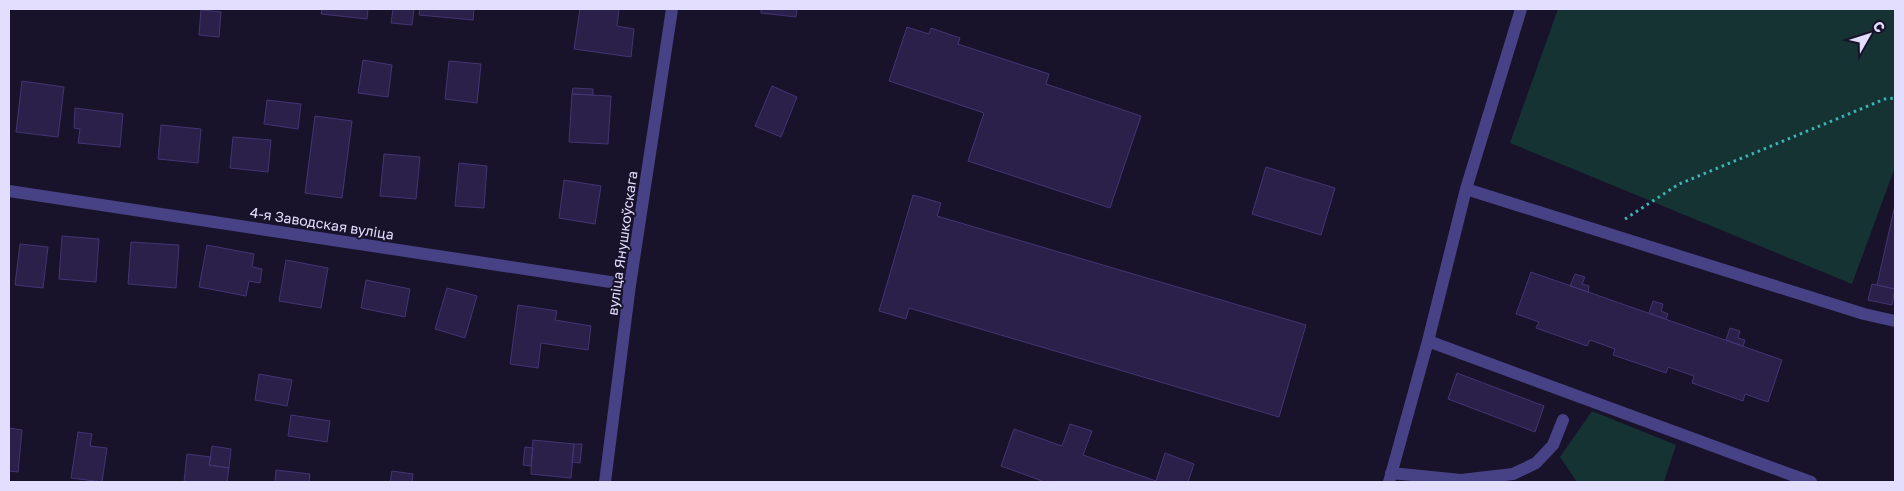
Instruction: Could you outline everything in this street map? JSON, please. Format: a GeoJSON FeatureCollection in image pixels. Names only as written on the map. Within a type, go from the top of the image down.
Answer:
{"type":"FeatureCollection","features":[{"type":"Feature","properties":{"kind":"street","name":"вуліца Янушкоўскага"},"geometry":{"type":"LineString","coordinates":[[605,482],[630,285],[672,9]]}},
{"type":"Feature","properties":{"kind":"street"},"geometry":{"type":"LineString","coordinates":[[1521,9],[1466,189],[1428,341],[1390,477],[1461,480],[1513,474],[1536,463],[1553,445],[1563,420]]}},
{"type":"Feature","properties":{"kind":"street"},"geometry":{"type":"LineString","coordinates":[[1466,189],[1864,314],[1895,322]]}},
{"type":"Feature","properties":{"kind":"street","name":"4-я Заводская вуліца"},"geometry":{"type":"LineString","coordinates":[[9,191],[630,285]]}},
{"type":"Feature","properties":{"kind":"street"},"geometry":{"type":"LineString","coordinates":[[1428,341],[1811,482]]}},
{"type":"Feature","properties":{"kind":"path"},"geometry":{"type":"LineString","coordinates":[[1603,232],[1679,184],[1885,99],[1895,98]]}},
{"type":"Feature","properties":{"kind":"green space"},"geometry":{"type":"Polygon","coordinates":[[[1558,9],[1895,9],[1895,167],[1852,284],[1510,143],[1558,9]]]}},
{"type":"Feature","properties":{"kind":"green space"},"geometry":{"type":"Polygon","coordinates":[[[1592,411],[1676,445],[1664,482],[1577,482],[1560,457],[1592,411]]]}},
{"type":"Feature","properties":{"kind":"building"},"geometry":{"type":"Polygon","coordinates":[[[322,9],[368,9],[367,19],[321,14],[322,9]]]}},
{"type":"Feature","properties":{"kind":"building"},"geometry":{"type":"Polygon","coordinates":[[[393,9],[414,9],[412,25],[391,23],[393,9]]]}},
{"type":"Feature","properties":{"kind":"building"},"geometry":{"type":"Polygon","coordinates":[[[420,9],[474,9],[473,20],[419,15],[420,9]]]}},
{"type":"Feature","properties":{"kind":"building"},"geometry":{"type":"Polygon","coordinates":[[[580,9],[619,9],[617,26],[634,29],[631,57],[574,49],[580,9]]]}},
{"type":"Feature","properties":{"kind":"building"},"geometry":{"type":"Polygon","coordinates":[[[761,9],[797,9],[796,17],[761,13],[761,9]]]}},
{"type":"Feature","properties":{"kind":"building"},"geometry":{"type":"Polygon","coordinates":[[[201,10],[221,12],[219,37],[199,35],[201,10]]]}},
{"type":"Feature","properties":{"kind":"building"},"geometry":{"type":"Polygon","coordinates":[[[907,27],[929,34],[931,28],[960,38],[958,44],[1049,74],[1046,84],[1141,116],[1110,208],[968,161],[984,113],[889,81],[907,27]]]}},
{"type":"Feature","properties":{"kind":"building"},"geometry":{"type":"Polygon","coordinates":[[[363,60],[392,65],[388,97],[358,93],[363,60]]]}},
{"type":"Feature","properties":{"kind":"building"},"geometry":{"type":"Polygon","coordinates":[[[449,61],[481,64],[477,103],[445,99],[449,61]]]}},
{"type":"Feature","properties":{"kind":"building"},"geometry":{"type":"Polygon","coordinates":[[[22,81],[64,87],[58,137],[16,132],[22,81]]]}},
{"type":"Feature","properties":{"kind":"building"},"geometry":{"type":"Polygon","coordinates":[[[772,86],[797,97],[781,137],[755,126],[772,86]]]}},
{"type":"Feature","properties":{"kind":"building"},"geometry":{"type":"Polygon","coordinates":[[[573,88],[593,89],[593,95],[572,94],[573,88]]]}},
{"type":"Feature","properties":{"kind":"building"},"geometry":{"type":"Polygon","coordinates":[[[572,94],[611,96],[608,144],[569,142],[572,94]]]}},
{"type":"Feature","properties":{"kind":"building"},"geometry":{"type":"Polygon","coordinates":[[[267,100],[301,104],[298,129],[264,124],[267,100]]]}},
{"type":"Feature","properties":{"kind":"building"},"geometry":{"type":"Polygon","coordinates":[[[75,108],[123,114],[120,147],[78,143],[80,129],[74,128],[75,108]]]}},
{"type":"Feature","properties":{"kind":"building"},"geometry":{"type":"Polygon","coordinates":[[[315,116],[352,121],[342,198],[305,193],[315,116]]]}},
{"type":"Feature","properties":{"kind":"building"},"geometry":{"type":"Polygon","coordinates":[[[161,125],[201,129],[198,163],[158,159],[161,125]]]}},
{"type":"Feature","properties":{"kind":"building"},"geometry":{"type":"Polygon","coordinates":[[[233,137],[271,140],[268,172],[230,168],[233,137]]]}},
{"type":"Feature","properties":{"kind":"building"},"geometry":{"type":"Polygon","coordinates":[[[384,154],[420,157],[416,199],[380,196],[384,154]]]}},
{"type":"Feature","properties":{"kind":"building"},"geometry":{"type":"Polygon","coordinates":[[[459,163],[487,166],[484,208],[455,206],[459,163]]]}},
{"type":"Feature","properties":{"kind":"building"},"geometry":{"type":"Polygon","coordinates":[[[1266,167],[1335,188],[1321,235],[1252,214],[1266,167]]]}},
{"type":"Feature","properties":{"kind":"building"},"geometry":{"type":"Polygon","coordinates":[[[564,180],[601,186],[595,224],[559,218],[564,180]]]}},
{"type":"Feature","properties":{"kind":"building"},"geometry":{"type":"Polygon","coordinates":[[[913,195],[941,203],[937,216],[1306,325],[1279,417],[909,308],[906,319],[879,311],[913,195]]]}},
{"type":"Feature","properties":{"kind":"building"},"geometry":{"type":"Polygon","coordinates":[[[1895,205],[1895,289],[1877,285],[1895,205]]]}},
{"type":"Feature","properties":{"kind":"building"},"geometry":{"type":"Polygon","coordinates":[[[62,236],[99,239],[96,282],[59,279],[62,236]]]}},
{"type":"Feature","properties":{"kind":"building"},"geometry":{"type":"Polygon","coordinates":[[[131,242],[179,245],[176,288],[128,284],[131,242]]]}},
{"type":"Feature","properties":{"kind":"building"},"geometry":{"type":"Polygon","coordinates":[[[20,244],[48,247],[43,288],[15,285],[20,244]]]}},
{"type":"Feature","properties":{"kind":"building"},"geometry":{"type":"Polygon","coordinates":[[[207,245],[254,254],[252,267],[262,269],[260,283],[249,281],[246,296],[199,287],[207,245]]]}},
{"type":"Feature","properties":{"kind":"building"},"geometry":{"type":"Polygon","coordinates":[[[286,260],[328,268],[321,308],[279,301],[286,260]]]}},
{"type":"Feature","properties":{"kind":"building"},"geometry":{"type":"Polygon","coordinates":[[[1531,272],[1782,360],[1768,402],[1745,394],[1743,401],[1692,383],[1694,376],[1668,367],[1666,373],[1613,355],[1615,349],[1590,340],[1587,346],[1536,328],[1539,322],[1516,314],[1531,272]]]}},
{"type":"Feature","properties":{"kind":"building"},"geometry":{"type":"Polygon","coordinates":[[[1575,274],[1585,277],[1582,284],[1589,286],[1588,292],[1570,286],[1575,274]]]}},
{"type":"Feature","properties":{"kind":"building"},"geometry":{"type":"Polygon","coordinates":[[[366,280],[410,289],[405,317],[361,308],[366,280]]]}},
{"type":"Feature","properties":{"kind":"building"},"geometry":{"type":"Polygon","coordinates":[[[1872,284],[1895,289],[1892,305],[1868,300],[1872,284]]]}},
{"type":"Feature","properties":{"kind":"building"},"geometry":{"type":"Polygon","coordinates":[[[447,288],[477,296],[465,338],[435,329],[447,288]]]}},
{"type":"Feature","properties":{"kind":"building"},"geometry":{"type":"Polygon","coordinates":[[[1653,301],[1663,304],[1661,311],[1668,314],[1666,319],[1649,313],[1653,301]]]}},
{"type":"Feature","properties":{"kind":"building"},"geometry":{"type":"Polygon","coordinates":[[[518,305],[557,311],[555,320],[591,326],[588,350],[541,343],[538,368],[510,364],[518,305]]]}},
{"type":"Feature","properties":{"kind":"building"},"geometry":{"type":"Polygon","coordinates":[[[1730,328],[1740,331],[1738,338],[1745,340],[1743,346],[1726,340],[1730,328]]]}},
{"type":"Feature","properties":{"kind":"building"},"geometry":{"type":"Polygon","coordinates":[[[1457,373],[1544,406],[1535,432],[1448,399],[1457,373]]]}},
{"type":"Feature","properties":{"kind":"building"},"geometry":{"type":"Polygon","coordinates":[[[259,374],[292,380],[287,406],[255,400],[259,374]]]}},
{"type":"Feature","properties":{"kind":"building"},"geometry":{"type":"Polygon","coordinates":[[[291,415],[330,421],[327,442],[288,436],[291,415]]]}},
{"type":"Feature","properties":{"kind":"building"},"geometry":{"type":"Polygon","coordinates":[[[1070,424],[1092,431],[1083,455],[1156,481],[1165,453],[1194,464],[1188,482],[1045,482],[1001,466],[1014,429],[1062,446],[1070,424]]]}},
{"type":"Feature","properties":{"kind":"building"},"geometry":{"type":"Polygon","coordinates":[[[9,428],[22,430],[18,472],[9,471],[9,428]]]}},
{"type":"Feature","properties":{"kind":"building"},"geometry":{"type":"Polygon","coordinates":[[[78,432],[92,434],[90,446],[107,448],[102,482],[71,478],[78,432]]]}},
{"type":"Feature","properties":{"kind":"building"},"geometry":{"type":"Polygon","coordinates":[[[533,440],[574,444],[571,478],[531,474],[533,440]]]}},
{"type":"Feature","properties":{"kind":"building"},"geometry":{"type":"Polygon","coordinates":[[[574,444],[582,444],[580,463],[572,462],[574,444]]]}},
{"type":"Feature","properties":{"kind":"building"},"geometry":{"type":"Polygon","coordinates":[[[212,446],[231,449],[229,468],[209,465],[212,446]]]}},
{"type":"Feature","properties":{"kind":"building"},"geometry":{"type":"Polygon","coordinates":[[[525,447],[533,448],[531,466],[523,465],[525,447]]]}},
{"type":"Feature","properties":{"kind":"building"},"geometry":{"type":"Polygon","coordinates":[[[187,454],[211,457],[209,465],[229,468],[227,482],[184,482],[187,454]]]}},
{"type":"Feature","properties":{"kind":"building"},"geometry":{"type":"Polygon","coordinates":[[[276,470],[310,474],[309,482],[275,482],[276,470]]]}},
{"type":"Feature","properties":{"kind":"building"},"geometry":{"type":"Polygon","coordinates":[[[392,471],[413,474],[412,482],[390,482],[392,471]]]}}]}
